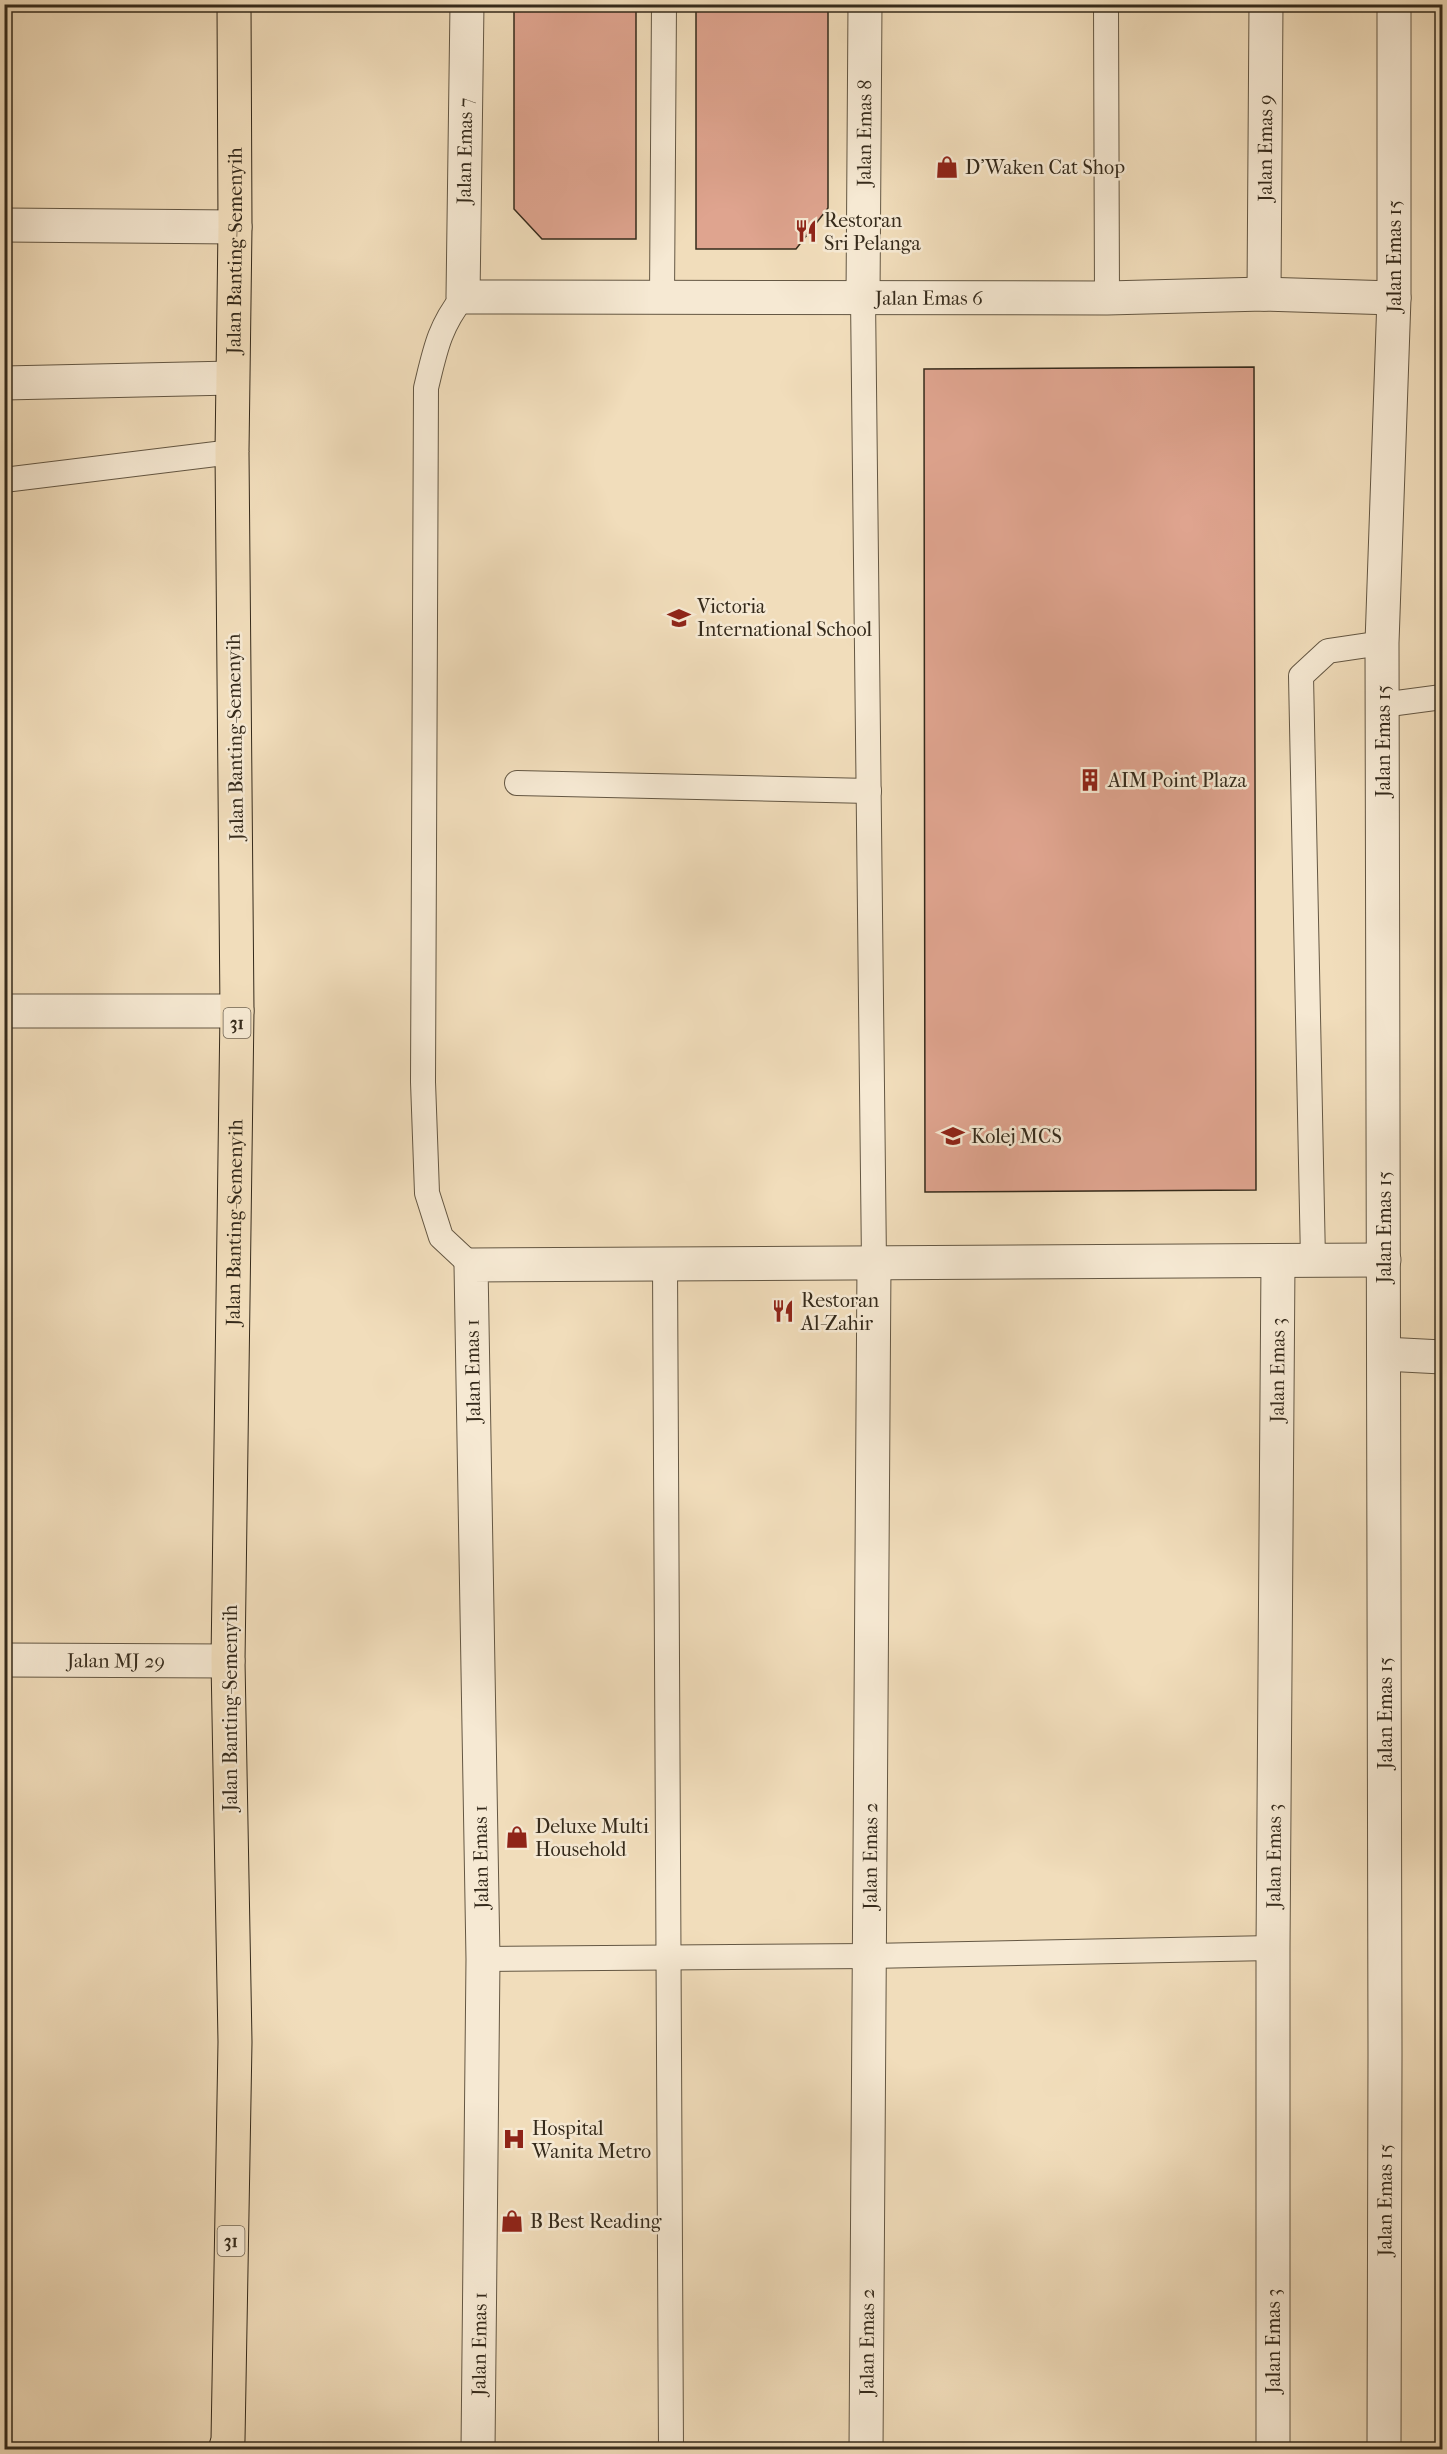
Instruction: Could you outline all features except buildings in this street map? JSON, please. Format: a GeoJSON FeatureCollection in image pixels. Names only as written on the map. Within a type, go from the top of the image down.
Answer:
{"type":"FeatureCollection","features":[{"type":"Feature","properties":{"kind":"main road","name":"Jalan Banting-Semenyih"},"geometry":{"type":"LineString","coordinates":[[228,2446],[234,2042],[228,1661],[237,1011],[232,452],[235,227],[234,4]]}},
{"type":"Feature","properties":{"kind":"street","name":"Jalan Emas 7"},"geometry":{"type":"LineString","coordinates":[[463,297],[467,4]]}},
{"type":"Feature","properties":{"kind":"street","name":"Jalan Emas 8"},"geometry":{"type":"LineString","coordinates":[[863,298],[865,4]]}},
{"type":"Feature","properties":{"kind":"street","name":"Jalan Emas 9"},"geometry":{"type":"LineString","coordinates":[[1264,294],[1266,4]]}},
{"type":"Feature","properties":{"kind":"street","name":"Jalan Emas 15"},"geometry":{"type":"LineString","coordinates":[[1384,2450],[1382,643],[1394,298],[1394,4]]}},
{"type":"Feature","properties":{"kind":"street"},"geometry":{"type":"LineString","coordinates":[[4,225],[235,227]]}},
{"type":"Feature","properties":{"kind":"street","name":"Jalan Emas 6"},"geometry":{"type":"LineString","coordinates":[[463,297],[1107,298],[1264,294],[1394,298]]}},
{"type":"Feature","properties":{"kind":"street"},"geometry":{"type":"LineString","coordinates":[[4,383],[232,378]]}},
{"type":"Feature","properties":{"kind":"street"},"geometry":{"type":"LineString","coordinates":[[4,1011],[237,1011]]}},
{"type":"Feature","properties":{"kind":"street"},"geometry":{"type":"LineString","coordinates":[[471,1265],[1384,1260]]}},
{"type":"Feature","properties":{"kind":"street","name":"Jalan Emas 3"},"geometry":{"type":"LineString","coordinates":[[1272,2450],[1278,1261]]}},
{"type":"Feature","properties":{"kind":"street","name":"Jalan Emas 2"},"geometry":{"type":"LineString","coordinates":[[866,2450],[874,1263]]}},
{"type":"Feature","properties":{"kind":"street","name":"Jalan Emas 1"},"geometry":{"type":"LineString","coordinates":[[471,1265],[483,1959],[478,2450]]}},
{"type":"Feature","properties":{"kind":"street"},"geometry":{"type":"LineString","coordinates":[[1384,1354],[1443,1357]]}},
{"type":"Feature","properties":{"kind":"street","name":"Jalan MJ 29"},"geometry":{"type":"LineString","coordinates":[[4,1660],[228,1661]]}},
{"type":"Feature","properties":{"kind":"lane"},"geometry":{"type":"LineString","coordinates":[[662,297],[664,4]]}},
{"type":"Feature","properties":{"kind":"lane"},"geometry":{"type":"LineString","coordinates":[[1106,4],[1107,298]]}},
{"type":"Feature","properties":{"kind":"lane"},"geometry":{"type":"LineString","coordinates":[[463,297],[448,316],[438,339],[426,387],[423,1082],[427,1193],[441,1238],[471,1265]]}},
{"type":"Feature","properties":{"kind":"lane"},"geometry":{"type":"LineString","coordinates":[[863,298],[874,1263]]}},
{"type":"Feature","properties":{"kind":"lane"},"geometry":{"type":"LineString","coordinates":[[4,480],[232,452]]}},
{"type":"Feature","properties":{"kind":"lane"},"geometry":{"type":"LineString","coordinates":[[1313,1260],[1301,676],[1328,651],[1382,643]]}},
{"type":"Feature","properties":{"kind":"lane"},"geometry":{"type":"LineString","coordinates":[[1382,705],[1443,697]]}},
{"type":"Feature","properties":{"kind":"lane"},"geometry":{"type":"LineString","coordinates":[[517,783],[869,791]]}},
{"type":"Feature","properties":{"kind":"lane"},"geometry":{"type":"LineString","coordinates":[[665,1264],[671,2450]]}},
{"type":"Feature","properties":{"kind":"lane"},"geometry":{"type":"LineString","coordinates":[[483,1959],[869,1956],[1273,1948]]}},
{"type":"Feature","properties":{"kind":"place","name":"D'Waken Cat Shop"},"geometry":{"type":"Point","coordinates":[947,167]}},
{"type":"Feature","properties":{"kind":"place","name":"Restoran Sri Pelanga"},"geometry":{"type":"Point","coordinates":[806,231]}},
{"type":"Feature","properties":{"kind":"place","name":"Victoria International School"},"geometry":{"type":"Point","coordinates":[679,618]}},
{"type":"Feature","properties":{"kind":"place","name":"AIM Point Plaza"},"geometry":{"type":"Point","coordinates":[1090,780]}},
{"type":"Feature","properties":{"kind":"place","name":"Kolej MCS"},"geometry":{"type":"Point","coordinates":[953,1136]}},
{"type":"Feature","properties":{"kind":"place","name":"Restoran Al-Zahir"},"geometry":{"type":"Point","coordinates":[783,1311]}},
{"type":"Feature","properties":{"kind":"place","name":"Deluxe Multi Household"},"geometry":{"type":"Point","coordinates":[517,1837]}},
{"type":"Feature","properties":{"kind":"place","name":"Hospital Wanita Metro"},"geometry":{"type":"Point","coordinates":[514,2139]}},
{"type":"Feature","properties":{"kind":"place","name":"B Best Reading"},"geometry":{"type":"Point","coordinates":[512,2221]}}]}
